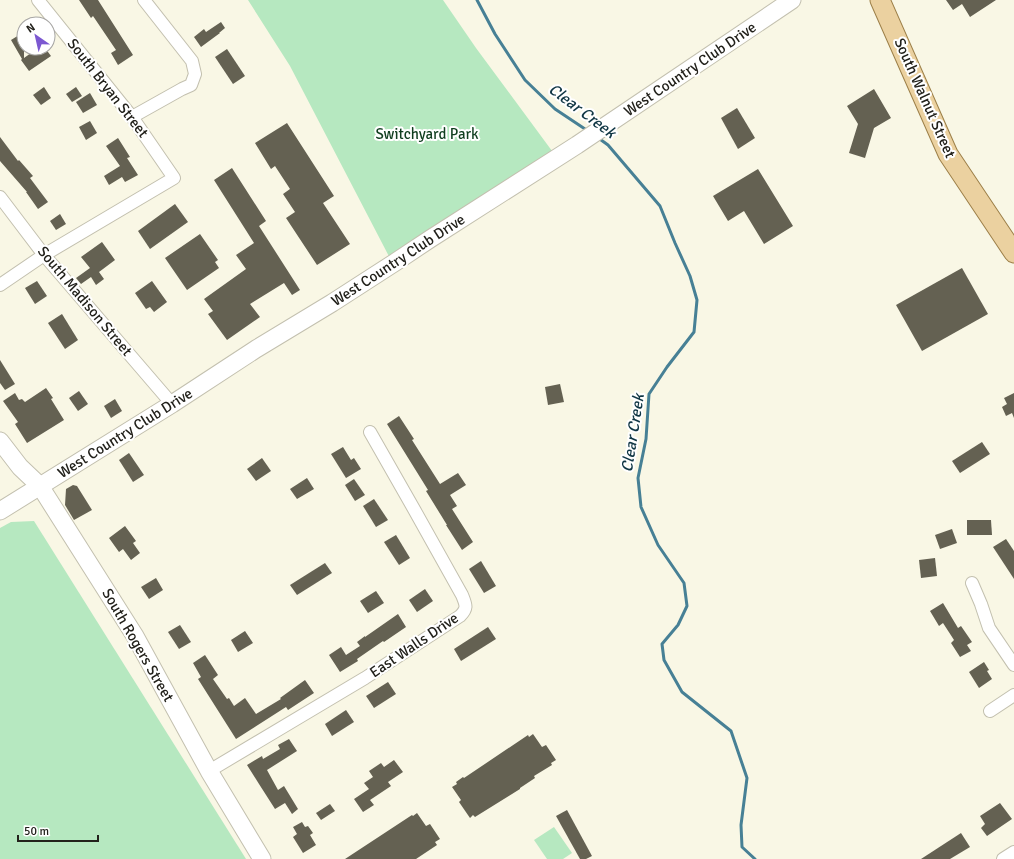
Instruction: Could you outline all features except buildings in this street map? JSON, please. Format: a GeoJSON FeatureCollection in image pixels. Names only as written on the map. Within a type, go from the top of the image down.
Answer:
{"type":"FeatureCollection","features":[{"type":"Feature","properties":{"kind":"main road","name":"West Country Club Drive"},"geometry":{"type":"LineString","coordinates":[[0,511],[172,404],[577,145],[792,0]]}},
{"type":"Feature","properties":{"kind":"main road","name":"South Walnut Street"},"geometry":{"type":"LineString","coordinates":[[880,0],[948,154],[1014,253]]}},
{"type":"Feature","properties":{"kind":"main road","name":"South Rogers Street"},"geometry":{"type":"LineString","coordinates":[[0,441],[20,467],[40,486],[135,636],[209,771],[262,859]]}},
{"type":"Feature","properties":{"kind":"street","name":"South Bryan Street"},"geometry":{"type":"LineString","coordinates":[[38,0],[132,117],[174,178],[44,255]]}},
{"type":"Feature","properties":{"kind":"street"},"geometry":{"type":"LineString","coordinates":[[132,117],[191,85],[195,74],[192,61],[144,0]]}},
{"type":"Feature","properties":{"kind":"street","name":"South Madison Street"},"geometry":{"type":"LineString","coordinates":[[0,197],[44,255],[172,404]]}},
{"type":"Feature","properties":{"kind":"street"},"geometry":{"type":"LineString","coordinates":[[0,285],[44,255]]}},
{"type":"Feature","properties":{"kind":"street","name":"East Walls Drive"},"geometry":{"type":"LineString","coordinates":[[209,771],[365,678],[460,616],[465,610],[466,606],[462,595],[370,432]]}},
{"type":"Feature","properties":{"kind":"street"},"geometry":{"type":"LineString","coordinates":[[972,583],[989,628],[1014,665]]}},
{"type":"Feature","properties":{"kind":"street"},"geometry":{"type":"LineString","coordinates":[[990,711],[1014,695]]}},
{"type":"Feature","properties":{"kind":"street"},"geometry":{"type":"LineString","coordinates":[[1003,859],[1014,852]]}},
{"type":"Feature","properties":{"kind":"green space","name":"Switchyard Park"},"geometry":{"type":"Polygon","coordinates":[[[248,0],[443,0],[476,48],[555,155],[394,266],[290,66],[248,0]]]}},
{"type":"Feature","properties":{"kind":"green space"},"geometry":{"type":"Polygon","coordinates":[[[34,521],[246,859],[0,859],[0,528],[11,522],[34,521]]]}},
{"type":"Feature","properties":{"kind":"green space"},"geometry":{"type":"Polygon","coordinates":[[[554,827],[572,853],[563,859],[547,859],[534,840],[554,827]]]}},
{"type":"Feature","properties":{"kind":"waterway","name":"Clear Creek"},"geometry":{"type":"LineString","coordinates":[[477,0],[495,34],[525,80],[555,109],[588,131]]}},
{"type":"Feature","properties":{"kind":"waterway","name":"Clear Creek"},"geometry":{"type":"LineString","coordinates":[[597,137],[608,145],[660,206],[690,276],[697,300],[694,332],[667,367],[649,394],[646,439],[638,478],[641,507],[658,545],[684,583],[687,606],[678,625],[662,644],[664,660],[682,692],[731,731],[747,778],[741,825],[742,847],[755,859]]}}]}
